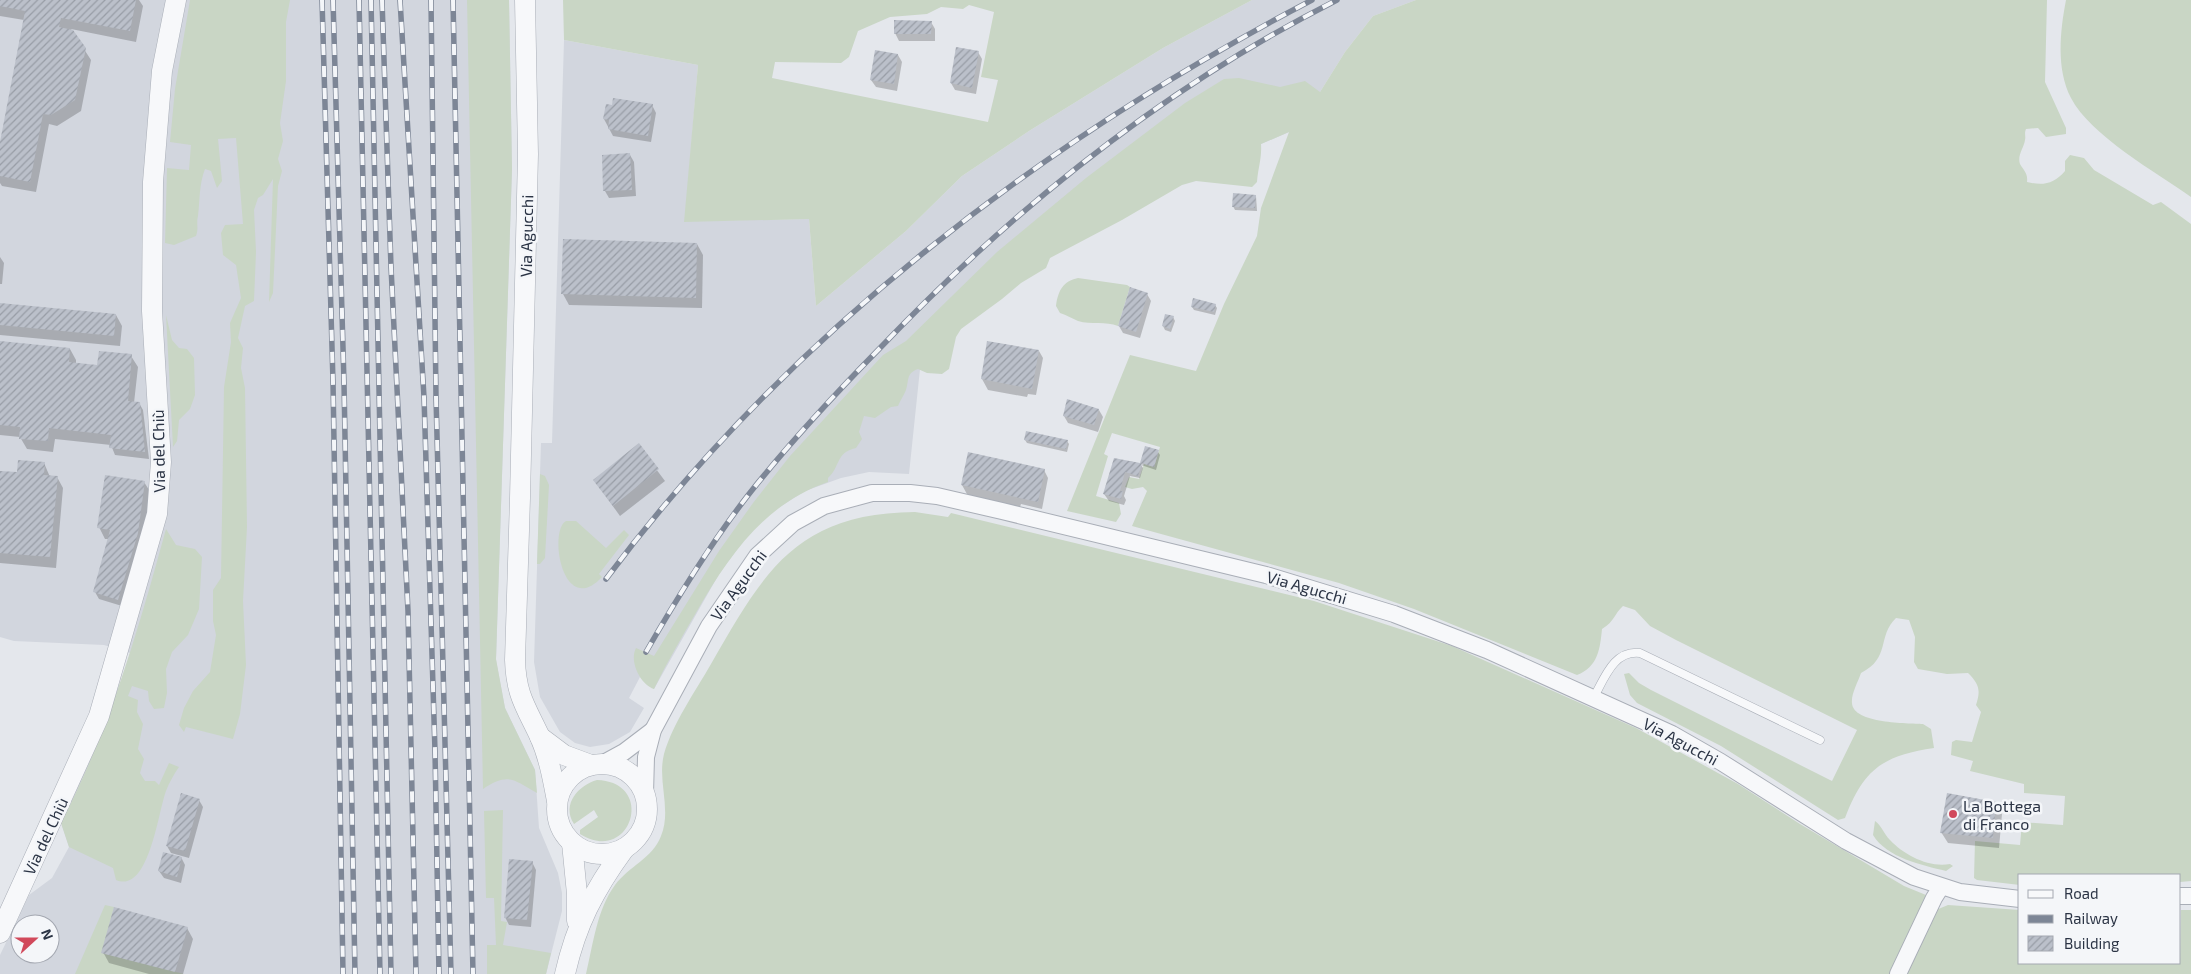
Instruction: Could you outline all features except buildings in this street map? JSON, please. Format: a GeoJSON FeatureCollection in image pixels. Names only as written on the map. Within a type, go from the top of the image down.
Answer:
{"type":"FeatureCollection","features":[{"type":"Feature","properties":{"kind":"street","name":"Via del Chiù"},"geometry":{"type":"LineString","coordinates":[[0,933],[99,716],[156,514],[161,462],[152,311],[153,182],[162,71],[176,0]]}},
{"type":"Feature","properties":{"kind":"street","name":"Via Agucchi"},"geometry":{"type":"LineString","coordinates":[[525,0],[527,164],[520,498],[514,660],[522,703],[540,737],[557,801]]}},
{"type":"Feature","properties":{"kind":"street","name":"Via Agucchi"},"geometry":{"type":"LineString","coordinates":[[645,794],[646,757],[653,730],[709,626],[740,578],[770,542],[800,518],[824,506],[860,495],[895,492],[937,496],[1324,591],[1431,628],[1594,697],[1672,734],[1885,863],[1941,887],[1984,896],[2018,899]]}},
{"type":"Feature","properties":{"kind":"street","name":"Via Agucchi"},"geometry":{"type":"LineString","coordinates":[[540,737],[564,755],[596,764],[624,752],[653,730]]}},
{"type":"Feature","properties":{"kind":"street"},"geometry":{"type":"LineString","coordinates":[[565,974],[576,931],[598,884],[624,849],[636,839],[647,815],[645,794],[636,779],[614,765],[596,764],[570,777],[561,789],[557,801],[559,822],[564,834],[572,843],[591,853],[608,854],[624,849]]}},
{"type":"Feature","properties":{"kind":"street"},"geometry":{"type":"LineString","coordinates":[[572,843],[578,894],[576,931]]}},
{"type":"Feature","properties":{"kind":"street"},"geometry":{"type":"LineString","coordinates":[[1898,974],[1941,887]]}},
{"type":"Feature","properties":{"kind":"lane"},"geometry":{"type":"LineString","coordinates":[[1594,697],[1618,658],[1626,653],[1640,653],[1820,740]]}},
{"type":"Feature","properties":{"kind":"shaded area"},"geometry":{"type":"Polygon","coordinates":[[[0,0],[509,0],[512,169],[496,660],[505,708],[535,770],[539,828],[558,873],[562,893],[562,911],[546,974],[0,974],[0,955],[10,934],[10,964],[60,964],[60,914],[20,914],[29,895],[52,878],[69,847],[61,823],[115,704],[130,653],[104,645],[14,641],[0,637],[0,0]]]}},
{"type":"Feature","properties":{"kind":"shaded area"},"geometry":{"type":"Polygon","coordinates":[[[1252,0],[1416,0],[1373,16],[1345,52],[1320,92],[1289,132],[1194,173],[1044,247],[920,369],[909,474],[869,472],[841,478],[805,491],[775,510],[749,533],[719,574],[654,689],[640,677],[629,698],[644,708],[630,732],[609,744],[590,747],[575,743],[560,732],[540,697],[534,662],[541,443],[552,443],[564,40],[698,65],[685,221],[809,219],[816,306],[906,231],[962,176],[1029,131],[1163,48],[1252,0]]]}},
{"type":"Feature","properties":{"kind":"green space"},"geometry":{"type":"Polygon","coordinates":[[[190,0],[290,0],[286,22],[286,81],[280,123],[283,141],[278,159],[282,171],[278,186],[273,293],[269,302],[273,179],[263,195],[258,198],[254,210],[256,252],[254,301],[245,306],[238,338],[243,348],[241,368],[245,388],[247,527],[243,601],[246,665],[240,714],[233,739],[186,727],[184,732],[179,725],[184,708],[193,691],[210,672],[216,635],[213,621],[213,590],[221,578],[224,387],[231,342],[230,323],[241,298],[236,265],[223,255],[221,233],[225,225],[243,224],[236,138],[218,139],[222,181],[217,188],[211,171],[205,169],[201,186],[196,236],[174,245],[165,243],[167,168],[189,170],[191,145],[170,142],[175,89],[190,0]]]}},
{"type":"Feature","properties":{"kind":"green space"},"geometry":{"type":"Polygon","coordinates":[[[467,0],[509,0],[512,169],[496,659],[505,708],[535,770],[537,793],[522,784],[505,779],[483,789],[467,0]]]}},
{"type":"Feature","properties":{"kind":"green space"},"geometry":{"type":"Polygon","coordinates":[[[563,0],[1252,0],[1163,48],[1029,131],[962,176],[906,231],[816,306],[809,219],[684,222],[698,65],[564,40],[563,0]],[[969,5],[963,9],[941,7],[927,14],[890,17],[858,31],[849,57],[841,63],[775,62],[772,78],[988,122],[998,80],[981,77],[994,12],[969,5]]]}},
{"type":"Feature","properties":{"kind":"green space"},"geometry":{"type":"Polygon","coordinates":[[[1416,0],[2047,0],[2045,82],[2066,128],[2066,134],[2046,137],[2038,128],[2026,129],[2019,161],[2026,174],[2027,182],[2048,183],[2057,179],[2065,171],[2065,161],[2070,155],[2084,158],[2094,170],[2153,205],[2161,202],[2191,224],[2191,881],[2181,882],[2181,874],[2018,874],[2018,885],[1977,880],[1974,878],[1975,841],[2020,845],[2022,822],[2063,825],[2065,796],[2024,793],[2024,784],[1970,771],[1973,761],[1951,755],[1952,742],[1956,740],[1972,742],[1981,712],[1976,705],[1978,688],[1968,673],[1947,674],[1918,669],[1914,662],[1915,637],[1909,620],[1896,618],[1890,625],[1876,661],[1861,673],[1852,703],[1855,710],[1871,719],[1923,724],[1931,729],[1934,748],[1901,755],[1877,768],[1868,776],[1860,788],[1845,818],[1838,820],[1721,746],[1637,703],[1630,695],[1624,674],[1629,673],[1639,683],[1651,690],[1832,781],[1857,730],[1650,626],[1635,610],[1623,606],[1610,623],[1602,629],[1599,650],[1594,662],[1584,672],[1577,675],[1414,609],[1339,583],[1132,526],[1147,491],[1143,487],[1132,489],[1125,487],[1129,477],[1139,479],[1144,464],[1154,467],[1160,447],[1112,433],[1104,454],[1108,456],[1096,496],[1119,503],[1121,514],[1116,522],[1067,511],[1130,355],[1196,371],[1224,304],[1257,236],[1261,208],[1289,132],[1261,144],[1257,182],[1252,187],[1196,181],[1182,185],[1122,220],[1050,258],[1046,268],[1021,283],[961,329],[956,337],[949,369],[942,374],[927,373],[918,369],[911,373],[906,390],[898,406],[891,407],[875,418],[864,416],[859,432],[862,439],[856,448],[849,450],[841,457],[828,478],[828,482],[805,492],[785,504],[751,534],[709,591],[654,689],[644,682],[635,665],[634,653],[636,648],[654,656],[719,551],[753,503],[790,456],[883,355],[906,341],[997,252],[1086,178],[1185,103],[1224,79],[1239,78],[1280,87],[1305,81],[1320,92],[1345,52],[1373,16],[1416,0]]]}},
{"type":"Feature","properties":{"kind":"green space"},"geometry":{"type":"Polygon","coordinates":[[[2066,0],[2191,0],[2191,197],[2108,139],[2080,112],[2071,98],[2066,87],[2061,62],[2062,24],[2066,0]]]}},
{"type":"Feature","properties":{"kind":"green space"},"geometry":{"type":"Polygon","coordinates":[[[1078,278],[1130,287],[1118,326],[1078,321],[1060,313],[1056,306],[1060,291],[1065,284],[1078,278]]]}},
{"type":"Feature","properties":{"kind":"green space"},"geometry":{"type":"Polygon","coordinates":[[[166,315],[172,340],[179,348],[187,349],[194,358],[195,395],[190,409],[179,420],[177,441],[173,447],[166,315]]]}},
{"type":"Feature","properties":{"kind":"green space"},"geometry":{"type":"Polygon","coordinates":[[[540,474],[545,476],[549,485],[545,558],[540,564],[537,564],[540,474]]]}},
{"type":"Feature","properties":{"kind":"green space"},"geometry":{"type":"Polygon","coordinates":[[[915,512],[948,517],[951,513],[1314,601],[1452,646],[1636,728],[1738,784],[1800,824],[1904,886],[1926,895],[1894,974],[586,974],[596,928],[609,895],[621,878],[652,851],[661,836],[665,816],[662,764],[668,742],[685,708],[749,601],[768,575],[789,554],[813,536],[841,523],[875,515],[915,512]]]}},
{"type":"Feature","properties":{"kind":"green space"},"geometry":{"type":"Polygon","coordinates":[[[566,521],[576,521],[606,548],[624,530],[629,535],[599,574],[602,577],[589,587],[577,587],[569,580],[563,568],[559,554],[559,540],[561,528],[566,521]]]}},
{"type":"Feature","properties":{"kind":"green space"},"geometry":{"type":"Polygon","coordinates":[[[166,529],[176,545],[195,549],[202,557],[199,609],[188,635],[172,652],[166,669],[167,693],[164,708],[154,709],[149,701],[148,691],[132,686],[128,696],[138,700],[137,712],[143,724],[138,749],[144,759],[140,773],[145,781],[155,781],[159,785],[169,763],[179,767],[166,791],[144,864],[137,875],[127,881],[116,880],[113,868],[69,847],[61,823],[94,751],[121,679],[145,605],[166,529]]]}},
{"type":"Feature","properties":{"kind":"green space"},"geometry":{"type":"Polygon","coordinates":[[[597,780],[616,784],[627,794],[631,806],[630,820],[624,832],[613,839],[598,841],[580,834],[580,830],[598,817],[594,810],[574,824],[571,817],[570,809],[574,796],[584,786],[597,780]]]}},
{"type":"Feature","properties":{"kind":"green space"},"geometry":{"type":"Polygon","coordinates":[[[503,810],[501,921],[507,922],[503,945],[551,953],[546,974],[487,974],[487,945],[496,945],[494,898],[486,898],[484,811],[503,810]]]}},
{"type":"Feature","properties":{"kind":"green space"},"geometry":{"type":"Polygon","coordinates":[[[1875,821],[1890,840],[1902,851],[1925,862],[1942,865],[1950,864],[1953,866],[1946,871],[1916,863],[1896,855],[1879,843],[1873,835],[1875,821]]]}},
{"type":"Feature","properties":{"kind":"green space"},"geometry":{"type":"Polygon","coordinates":[[[105,905],[114,907],[102,953],[184,974],[75,974],[105,905]]]}},
{"type":"Feature","properties":{"kind":"green space"},"geometry":{"type":"Polygon","coordinates":[[[1948,905],[2018,910],[2018,964],[2181,964],[2181,910],[2191,910],[2191,974],[1906,974],[1936,910],[1948,905]]]}},
{"type":"Feature","properties":{"kind":"railway"},"geometry":{"type":"LineString","coordinates":[[322,0],[333,382],[343,974]]}},
{"type":"Feature","properties":{"kind":"railway"},"geometry":{"type":"LineString","coordinates":[[333,0],[344,383],[355,974]]}},
{"type":"Feature","properties":{"kind":"railway"},"geometry":{"type":"LineString","coordinates":[[359,0],[380,974]]}},
{"type":"Feature","properties":{"kind":"railway"},"geometry":{"type":"LineString","coordinates":[[371,0],[391,974]]}},
{"type":"Feature","properties":{"kind":"railway"},"geometry":{"type":"LineString","coordinates":[[382,0],[391,267],[408,611],[416,974]]}},
{"type":"Feature","properties":{"kind":"railway"},"geometry":{"type":"LineString","coordinates":[[400,0],[424,397],[435,751],[439,974]]}},
{"type":"Feature","properties":{"kind":"railway"},"geometry":{"type":"LineString","coordinates":[[431,0],[436,397],[451,974]]}},
{"type":"Feature","properties":{"kind":"railway"},"geometry":{"type":"LineString","coordinates":[[453,0],[473,974]]}},
{"type":"Feature","properties":{"kind":"railway"},"geometry":{"type":"LineString","coordinates":[[606,579],[678,490],[756,405],[839,325],[926,250],[1018,181],[1114,115],[1212,55],[1312,0]]}},
{"type":"Feature","properties":{"kind":"railway"},"geometry":{"type":"LineString","coordinates":[[646,652],[694,571],[749,494],[830,400],[932,295],[1039,199],[1152,111],[1212,71],[1274,34],[1337,0]]}},
{"type":"Feature","properties":{"kind":"place","name":"La Bottega di Franco"},"geometry":{"type":"Point","coordinates":[1953,814]}}]}
